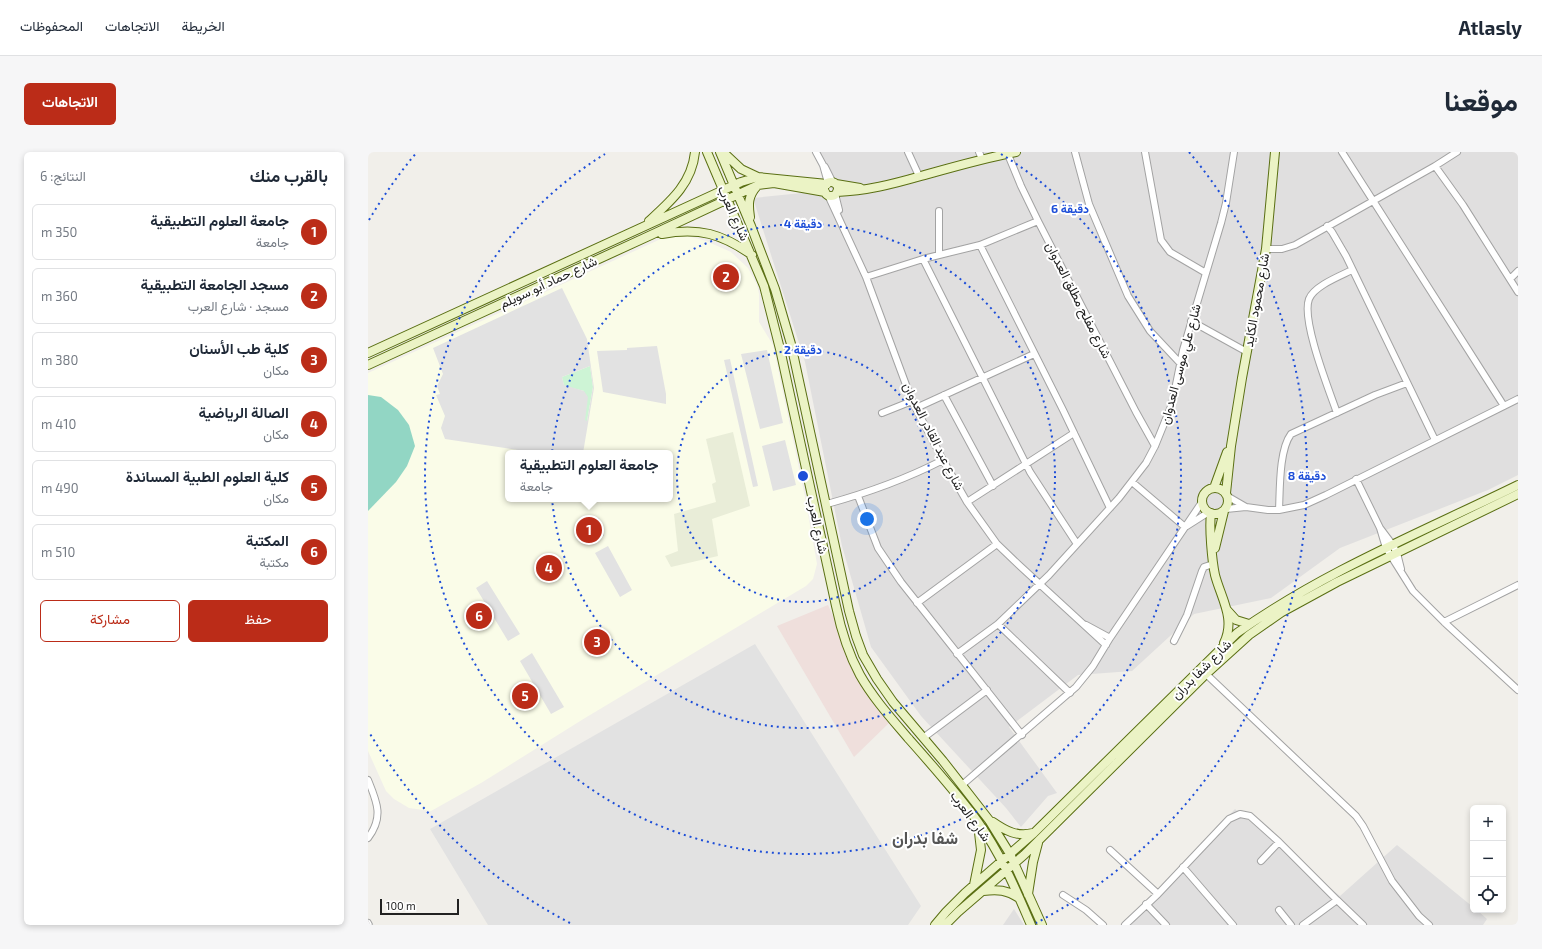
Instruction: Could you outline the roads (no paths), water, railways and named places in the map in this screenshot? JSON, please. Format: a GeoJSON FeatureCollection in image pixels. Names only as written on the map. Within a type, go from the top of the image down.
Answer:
{"type":"FeatureCollection","features":[{"type":"Feature","properties":{"kind":"main road"},"geometry":{"type":"LineString","coordinates":[[644,226],[666,206],[680,190],[692,170],[695,152]]}},
{"type":"Feature","properties":{"kind":"main road","name":"شارع العرب"},"geometry":{"type":"LineString","coordinates":[[707,152],[764,286],[807,471],[836,606],[842,631],[851,655],[860,675],[876,699],[977,821],[1002,861],[1031,925]]}},
{"type":"Feature","properties":{"kind":"main road"},"geometry":{"type":"LineString","coordinates":[[722,152],[741,170],[758,181],[859,191],[885,186],[980,156],[1016,152]]}},
{"type":"Feature","properties":{"kind":"main road","name":"شارع العرب"},"geometry":{"type":"LineString","coordinates":[[722,152],[775,289],[791,344],[827,504],[849,611],[863,654],[885,692],[989,820],[1010,854],[1042,925]]}},
{"type":"Feature","properties":{"kind":"main road","name":"شارع محمود الكايد"},"geometry":{"type":"LineString","coordinates":[[1226,495],[1231,446],[1266,249],[1275,152]]}},
{"type":"Feature","properties":{"kind":"main road"},"geometry":{"type":"LineString","coordinates":[[751,226],[749,199],[758,181]]}},
{"type":"Feature","properties":{"kind":"main road","name":"شارع حماد أبو سويلم"},"geometry":{"type":"LineString","coordinates":[[368,353],[734,185],[758,181]]}},
{"type":"Feature","properties":{"kind":"main road","name":"شارع حماد أبو سويلم"},"geometry":{"type":"LineString","coordinates":[[368,364],[651,236],[738,194],[758,181]]}},
{"type":"Feature","properties":{"kind":"main road"},"geometry":{"type":"LineString","coordinates":[[651,236],[678,231],[717,236],[729,240],[752,255]]}},
{"type":"Feature","properties":{"kind":"main road","name":"شارع محمود الكايد"},"geometry":{"type":"LineString","coordinates":[[1214,488],[1231,446]]}},
{"type":"Feature","properties":{"kind":"main road","name":"شارع شفا بدران"},"geometry":{"type":"LineString","coordinates":[[935,925],[974,885],[1034,833],[1223,646],[1249,624],[1314,584],[1389,546],[1518,485]]}},
{"type":"Feature","properties":{"kind":"main road"},"geometry":{"type":"LineString","coordinates":[[1213,560],[1228,503],[1226,495],[1220,489],[1214,488],[1208,491],[1202,502],[1204,508],[1210,513],[1218,514],[1225,510]]}},
{"type":"Feature","properties":{"kind":"main road","name":"شارع شفا بدران"},"geometry":{"type":"LineString","coordinates":[[945,925],[1039,841],[1242,640],[1282,612],[1338,582],[1518,494]]}},
{"type":"Feature","properties":{"kind":"main road"},"geometry":{"type":"LineString","coordinates":[[1210,513],[1213,560],[1217,584],[1227,610],[1229,628],[1223,646]]}},
{"type":"Feature","properties":{"kind":"main road"},"geometry":{"type":"LineString","coordinates":[[1227,610],[1236,620],[1249,624]]}},
{"type":"Feature","properties":{"kind":"main road"},"geometry":{"type":"LineString","coordinates":[[989,820],[1010,833],[1025,835],[1034,833]]}},
{"type":"Feature","properties":{"kind":"main road"},"geometry":{"type":"LineString","coordinates":[[974,885],[981,850],[977,821]]}},
{"type":"Feature","properties":{"kind":"main road"},"geometry":{"type":"LineString","coordinates":[[1028,895],[1033,862],[1039,841]]}},
{"type":"Feature","properties":{"kind":"main road"},"geometry":{"type":"LineString","coordinates":[[982,891],[1002,889],[1019,898]]}},
{"type":"Feature","properties":{"kind":"street","name":"شارع عبد القادر العدوان"},"geometry":{"type":"LineString","coordinates":[[816,152],[822,165],[826,168],[838,216],[866,277],[912,401],[967,502],[998,544],[1040,585],[1106,645]]}},
{"type":"Feature","properties":{"kind":"street"},"geometry":{"type":"LineString","coordinates":[[908,152],[919,176]]}},
{"type":"Feature","properties":{"kind":"street"},"geometry":{"type":"LineString","coordinates":[[1075,152],[1089,204],[1128,296],[1150,331],[1180,363]]}},
{"type":"Feature","properties":{"kind":"street"},"geometry":{"type":"LineString","coordinates":[[1144,152],[1161,240],[1170,252],[1206,273]]}},
{"type":"Feature","properties":{"kind":"street","name":"شارع علي موسى العدوان"},"geometry":{"type":"LineString","coordinates":[[957,654],[998,624],[1040,585],[1132,482],[1155,446],[1172,404],[1180,363],[1191,321],[1226,203],[1234,152]]}},
{"type":"Feature","properties":{"kind":"street"},"geometry":{"type":"LineString","coordinates":[[1342,152],[1504,406]]}},
{"type":"Feature","properties":{"kind":"street"},"geometry":{"type":"LineString","coordinates":[[1266,249],[1288,248],[1435,166],[1457,152]]}},
{"type":"Feature","properties":{"kind":"street","name":"شارع مفلح مطلق العدوان"},"geometry":{"type":"LineString","coordinates":[[1008,153],[1038,221],[1155,446]]}},
{"type":"Feature","properties":{"kind":"street"},"geometry":{"type":"LineString","coordinates":[[1435,166],[1455,193],[1518,292]]}},
{"type":"Feature","properties":{"kind":"street"},"geometry":{"type":"LineString","coordinates":[[938,256],[939,211]]}},
{"type":"Feature","properties":{"kind":"street"},"geometry":{"type":"LineString","coordinates":[[866,277],[980,245],[1038,221]]}},
{"type":"Feature","properties":{"kind":"street"},"geometry":{"type":"LineString","coordinates":[[1327,226],[1341,246],[1435,440]]}},
{"type":"Feature","properties":{"kind":"street"},"geometry":{"type":"LineString","coordinates":[[980,245],[1110,508]]}},
{"type":"Feature","properties":{"kind":"street"},"geometry":{"type":"LineString","coordinates":[[923,260],[1036,482],[1077,544]]}},
{"type":"Feature","properties":{"kind":"street"},"geometry":{"type":"LineString","coordinates":[[1337,413],[1312,338],[1308,308],[1309,299],[1317,289],[1352,270]]}},
{"type":"Feature","properties":{"kind":"street"},"geometry":{"type":"LineString","coordinates":[[1510,278],[1518,271]]}},
{"type":"Feature","properties":{"kind":"street"},"geometry":{"type":"LineString","coordinates":[[1191,321],[1247,352]]}},
{"type":"Feature","properties":{"kind":"street"},"geometry":{"type":"LineString","coordinates":[[916,408],[1034,354]]}},
{"type":"Feature","properties":{"kind":"street"},"geometry":{"type":"LineString","coordinates":[[1279,510],[1283,460],[1288,438],[1297,430],[1375,395],[1407,383]]}},
{"type":"Feature","properties":{"kind":"street"},"geometry":{"type":"LineString","coordinates":[[944,395],[993,486]]}},
{"type":"Feature","properties":{"kind":"street"},"geometry":{"type":"LineString","coordinates":[[1225,510],[1246,507],[1279,510],[1304,504],[1518,399]]}},
{"type":"Feature","properties":{"kind":"street"},"geometry":{"type":"LineString","coordinates":[[882,413],[912,401]]}},
{"type":"Feature","properties":{"kind":"street"},"geometry":{"type":"LineString","coordinates":[[967,502],[1074,433]]}},
{"type":"Feature","properties":{"kind":"street"},"geometry":{"type":"LineString","coordinates":[[827,504],[858,496],[922,471],[943,460]]}},
{"type":"Feature","properties":{"kind":"street"},"geometry":{"type":"LineString","coordinates":[[1356,479],[1402,574],[1413,591],[1444,622],[1518,690]]}},
{"type":"Feature","properties":{"kind":"street"},"geometry":{"type":"LineString","coordinates":[[1132,482],[1185,527]]}},
{"type":"Feature","properties":{"kind":"street"},"geometry":{"type":"LineString","coordinates":[[1226,495],[1246,507]]}},
{"type":"Feature","properties":{"kind":"street"},"geometry":{"type":"LineString","coordinates":[[858,496],[878,548],[901,582],[1022,735]]}},
{"type":"Feature","properties":{"kind":"street"},"geometry":{"type":"LineString","coordinates":[[962,785],[1070,693],[1093,666],[1110,638],[1202,502]]}},
{"type":"Feature","properties":{"kind":"street"},"geometry":{"type":"LineString","coordinates":[[1185,527],[1210,513]]}},
{"type":"Feature","properties":{"kind":"street"},"geometry":{"type":"LineString","coordinates":[[917,603],[998,544]]}},
{"type":"Feature","properties":{"kind":"street"},"geometry":{"type":"LineString","coordinates":[[1174,641],[1186,615],[1202,571],[1204,567],[1213,560]]}},
{"type":"Feature","properties":{"kind":"street"},"geometry":{"type":"LineString","coordinates":[[1444,622],[1518,585]]}},
{"type":"Feature","properties":{"kind":"street","name":"شارع عبد القادر العدوان"},"geometry":{"type":"LineString","coordinates":[[1082,622],[1110,638]]}},
{"type":"Feature","properties":{"kind":"street"},"geometry":{"type":"LineString","coordinates":[[998,624],[1070,693]]}},
{"type":"Feature","properties":{"kind":"street"},"geometry":{"type":"LineString","coordinates":[[1206,674],[1356,816],[1363,826],[1392,881],[1414,910],[1429,925]]}},
{"type":"Feature","properties":{"kind":"street"},"geometry":{"type":"LineString","coordinates":[[1512,684],[1518,680]]}},
{"type":"Feature","properties":{"kind":"street"},"geometry":{"type":"LineString","coordinates":[[923,738],[987,690]]}},
{"type":"Feature","properties":{"kind":"street"},"geometry":{"type":"LineString","coordinates":[[368,780],[376,800],[378,813],[374,831],[368,838]]}},
{"type":"Feature","properties":{"kind":"street"},"geometry":{"type":"LineString","coordinates":[[1125,925],[1158,894],[1229,819],[1240,814],[1250,816],[1279,842],[1363,925]]}},
{"type":"Feature","properties":{"kind":"street"},"geometry":{"type":"LineString","coordinates":[[1262,861],[1279,842]]}},
{"type":"Feature","properties":{"kind":"street"},"geometry":{"type":"LineString","coordinates":[[1110,850],[1158,894]]}},
{"type":"Feature","properties":{"kind":"street"},"geometry":{"type":"LineString","coordinates":[[1183,867],[1232,925]]}},
{"type":"Feature","properties":{"kind":"street"},"geometry":{"type":"LineString","coordinates":[[1063,895],[1086,910],[1102,925]]}},
{"type":"Feature","properties":{"kind":"street"},"geometry":{"type":"LineString","coordinates":[[1303,925],[1337,900]]}},
{"type":"Feature","properties":{"kind":"street"},"geometry":{"type":"LineString","coordinates":[[1146,904],[1166,925]]}},
{"type":"Feature","properties":{"kind":"street"},"geometry":{"type":"LineString","coordinates":[[1279,910],[1290,925]]}},
{"type":"Feature","properties":{"kind":"place","name":"مسجد الجامعة التطبيقية"},"geometry":{"type":"Point","coordinates":[726,277]}},
{"type":"Feature","properties":{"kind":"place","name":"جامعة العلوم التطبيقية"},"geometry":{"type":"Point","coordinates":[589,530]}},
{"type":"Feature","properties":{"kind":"place","name":"الصالة الرياضية"},"geometry":{"type":"Point","coordinates":[549,568]}},
{"type":"Feature","properties":{"kind":"place","name":"المكتبة"},"geometry":{"type":"Point","coordinates":[479,616]}},
{"type":"Feature","properties":{"kind":"place","name":"كلية طب الأسنان"},"geometry":{"type":"Point","coordinates":[597,642]}},
{"type":"Feature","properties":{"kind":"place","name":"كلية العلوم الطبية المساندة"},"geometry":{"type":"Point","coordinates":[525,696]}},
{"type":"Feature","properties":{"kind":"district","name":"شفا بدران"},"geometry":{"type":"Point","coordinates":[925,837]}}]}
